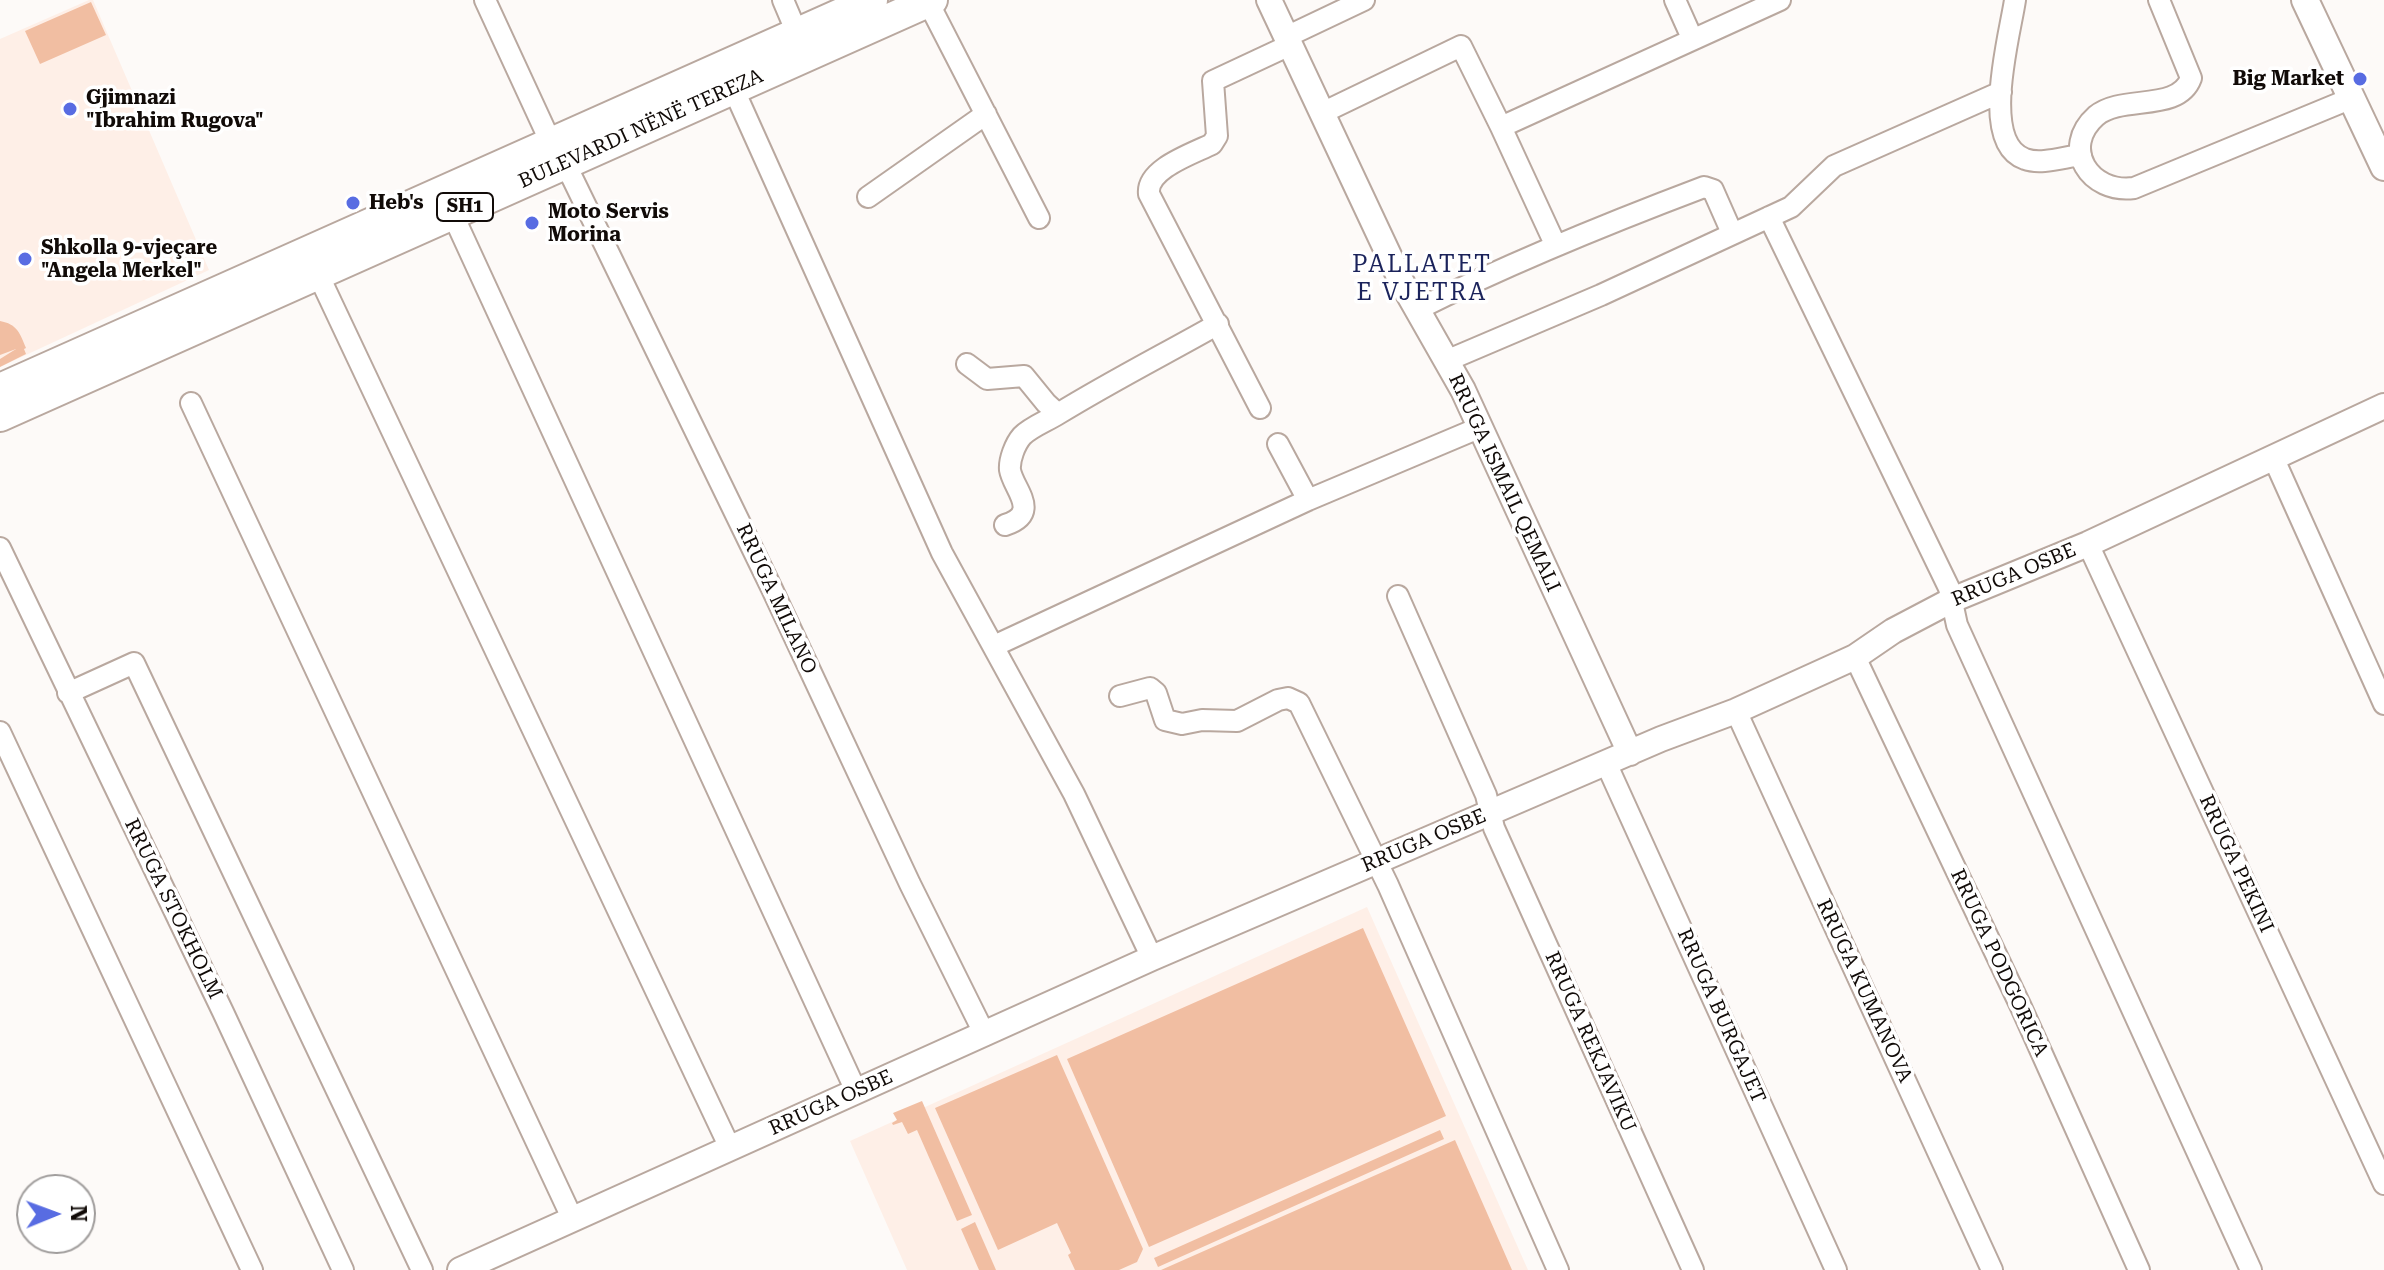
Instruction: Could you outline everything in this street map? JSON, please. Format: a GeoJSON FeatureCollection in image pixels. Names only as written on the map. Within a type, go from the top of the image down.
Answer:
{"type":"FeatureCollection","features":[{"type":"Feature","properties":{"kind":"main road","name":"BULEVARDI NËNË TEREZA"},"geometry":{"type":"LineString","coordinates":[[0,416],[452,213],[558,153],[797,33],[872,0]]}},
{"type":"Feature","properties":{"kind":"main road"},"geometry":{"type":"LineString","coordinates":[[2305,0],[2383,164]]}},
{"type":"Feature","properties":{"kind":"main road","name":"BULEVARDI NËNË TEREZA"},"geometry":{"type":"LineString","coordinates":[[0,389],[558,153],[733,88],[930,1]]}},
{"type":"Feature","properties":{"kind":"street","name":"RRUGA MILANO"},"geometry":{"type":"LineString","coordinates":[[485,0],[985,1035]]}},
{"type":"Feature","properties":{"kind":"street"},"geometry":{"type":"LineString","coordinates":[[783,0],[797,33]]}},
{"type":"Feature","properties":{"kind":"street","name":"RRUGA ISMAIL QEMALI"},"geometry":{"type":"LineString","coordinates":[[1269,0],[1416,310],[1481,427],[1630,753]]}},
{"type":"Feature","properties":{"kind":"street"},"geometry":{"type":"LineString","coordinates":[[1260,408],[1149,194],[1148,186],[1159,171],[1212,144],[1217,136],[1213,81],[1364,0]]}},
{"type":"Feature","properties":{"kind":"street"},"geometry":{"type":"LineString","coordinates":[[1675,0],[1692,38]]}},
{"type":"Feature","properties":{"kind":"street"},"geometry":{"type":"LineString","coordinates":[[1501,127],[1780,0]]}},
{"type":"Feature","properties":{"kind":"street"},"geometry":{"type":"LineString","coordinates":[[2015,0],[2001,92],[2001,129],[2011,149],[2020,157],[2038,160],[2081,155]]}},
{"type":"Feature","properties":{"kind":"street"},"geometry":{"type":"LineString","coordinates":[[2159,0],[2190,71],[2188,86],[2176,96],[2102,112],[2087,127],[2080,144],[2081,155],[2097,182],[2120,190],[2134,188],[2352,98]]}},
{"type":"Feature","properties":{"kind":"street"},"geometry":{"type":"LineString","coordinates":[[930,1],[1039,218]]}},
{"type":"Feature","properties":{"kind":"street"},"geometry":{"type":"LineString","coordinates":[[1322,113],[1461,46],[1555,244]]}},
{"type":"Feature","properties":{"kind":"street"},"geometry":{"type":"LineString","coordinates":[[733,88],[942,553],[1074,794],[1152,958]]}},
{"type":"Feature","properties":{"kind":"street"},"geometry":{"type":"LineString","coordinates":[[1446,361],[1601,295],[1791,207],[1834,166],[2001,92]]}},
{"type":"Feature","properties":{"kind":"street"},"geometry":{"type":"LineString","coordinates":[[868,197],[986,114]]}},
{"type":"Feature","properties":{"kind":"street"},"geometry":{"type":"LineString","coordinates":[[1416,310],[1555,244],[1704,187],[1713,190],[1732,233]]}},
{"type":"Feature","properties":{"kind":"street"},"geometry":{"type":"LineString","coordinates":[[452,213],[856,1091]]}},
{"type":"Feature","properties":{"kind":"street"},"geometry":{"type":"LineString","coordinates":[[1769,217],[1949,588],[1963,640],[2251,1270]]}},
{"type":"Feature","properties":{"kind":"street"},"geometry":{"type":"LineString","coordinates":[[317,272],[730,1148]]}},
{"type":"Feature","properties":{"kind":"street"},"geometry":{"type":"LineString","coordinates":[[1005,525],[1012,523],[1022,513],[1023,502],[1010,470],[1015,447],[1023,435],[1218,324]]}},
{"type":"Feature","properties":{"kind":"street"},"geometry":{"type":"LineString","coordinates":[[967,364],[987,379],[1024,376],[1058,414]]}},
{"type":"Feature","properties":{"kind":"street"},"geometry":{"type":"LineString","coordinates":[[191,403],[573,1220]]}},
{"type":"Feature","properties":{"kind":"street","name":"RRUGA OSBE"},"geometry":{"type":"LineString","coordinates":[[460,1270],[1152,958],[1606,763],[1736,711],[1855,657],[1893,631],[1952,600],[2088,544],[2384,406]]}},
{"type":"Feature","properties":{"kind":"street"},"geometry":{"type":"LineString","coordinates":[[994,646],[1308,500],[1481,427]]}},
{"type":"Feature","properties":{"kind":"street"},"geometry":{"type":"LineString","coordinates":[[1278,444],[1308,500]]}},
{"type":"Feature","properties":{"kind":"street"},"geometry":{"type":"LineString","coordinates":[[2273,457],[2384,704]]}},
{"type":"Feature","properties":{"kind":"street","name":"RRUGA PEKINI"},"geometry":{"type":"LineString","coordinates":[[2088,544],[2384,1184]]}},
{"type":"Feature","properties":{"kind":"street","name":"RRUGA STOKHOLM"},"geometry":{"type":"LineString","coordinates":[[0,548],[343,1270]]}},
{"type":"Feature","properties":{"kind":"street","name":"RRUGA REKJAVIKU"},"geometry":{"type":"LineString","coordinates":[[1398,596],[1486,795],[1494,828],[1693,1270]]}},
{"type":"Feature","properties":{"kind":"street","name":"RRUGA PODGORICA"},"geometry":{"type":"LineString","coordinates":[[1855,657],[2021,1007],[2139,1270]]}},
{"type":"Feature","properties":{"kind":"street"},"geometry":{"type":"LineString","coordinates":[[68,693],[134,663],[422,1270]]}},
{"type":"Feature","properties":{"kind":"street"},"geometry":{"type":"LineString","coordinates":[[1120,696],[1150,688],[1156,693],[1165,720],[1182,724],[1202,720],[1237,721],[1278,700],[1295,699],[1303,709],[1388,885],[1558,1270]]}},
{"type":"Feature","properties":{"kind":"street","name":"RRUGA KUMANOVA"},"geometry":{"type":"LineString","coordinates":[[1736,711],[1992,1270]]}},
{"type":"Feature","properties":{"kind":"street"},"geometry":{"type":"LineString","coordinates":[[0,732],[252,1270]]}},
{"type":"Feature","properties":{"kind":"street","name":"RRUGA BURGAJET"},"geometry":{"type":"LineString","coordinates":[[1606,763],[1836,1270]]}},
{"type":"Feature","properties":{"kind":"shaded area","name":"Gjimnazi \"Ibrahim Rugova\""},"geometry":{"type":"Polygon","coordinates":[[[93,0],[209,270],[0,367],[0,39],[93,0]]]}},
{"type":"Feature","properties":{"kind":"shaded area"},"geometry":{"type":"Polygon","coordinates":[[[91,2],[106,35],[40,64],[25,31],[91,2]]]}},
{"type":"Feature","properties":{"kind":"shaded area"},"geometry":{"type":"Polygon","coordinates":[[[0,321],[17,330],[26,354],[0,367],[0,359],[16,349],[0,355],[0,321]]]}},
{"type":"Feature","properties":{"kind":"shaded area"},"geometry":{"type":"Polygon","coordinates":[[[1367,907],[1528,1270],[907,1270],[850,1141],[1367,907]]]}},
{"type":"Feature","properties":{"kind":"shaded area"},"geometry":{"type":"Polygon","coordinates":[[[1363,928],[1446,1116],[1149,1247],[1067,1059],[1363,928]]]}},
{"type":"Feature","properties":{"kind":"shaded area"},"geometry":{"type":"Polygon","coordinates":[[[1057,1055],[1143,1249],[1137,1262],[1119,1270],[1075,1270],[1057,1223],[998,1250],[935,1108],[1057,1055]]]}},
{"type":"Feature","properties":{"kind":"shaded area"},"geometry":{"type":"Polygon","coordinates":[[[922,1101],[972,1215],[957,1221],[917,1130],[908,1134],[902,1122],[892,1123],[897,1120],[893,1113],[922,1101]]]}},
{"type":"Feature","properties":{"kind":"shaded area"},"geometry":{"type":"Polygon","coordinates":[[[1440,1130],[1444,1139],[1158,1267],[1154,1258],[1440,1130]]]}},
{"type":"Feature","properties":{"kind":"shaded area"},"geometry":{"type":"Polygon","coordinates":[[[1455,1140],[1512,1270],[1161,1270],[1455,1140]]]}},
{"type":"Feature","properties":{"kind":"shaded area"},"geometry":{"type":"Polygon","coordinates":[[[975,1222],[996,1270],[979,1270],[961,1229],[975,1222]]]}},
{"type":"Feature","properties":{"kind":"place","name":"Big Market"},"geometry":{"type":"Point","coordinates":[2360,79]}},
{"type":"Feature","properties":{"kind":"place","name":"Gjimnazi \"Ibrahim Rugova\""},"geometry":{"type":"Point","coordinates":[70,109]}},
{"type":"Feature","properties":{"kind":"place","name":"Heb's"},"geometry":{"type":"Point","coordinates":[353,203]}},
{"type":"Feature","properties":{"kind":"place","name":"Moto Servis Morina"},"geometry":{"type":"Point","coordinates":[532,223]}},
{"type":"Feature","properties":{"kind":"place","name":"Shkolla 9-vjeçare \"Angela Merkel\""},"geometry":{"type":"Point","coordinates":[25,259]}},
{"type":"Feature","properties":{"kind":"district","name":"PALLATET E VJETRA"},"geometry":{"type":"Point","coordinates":[1422,279]}}]}
